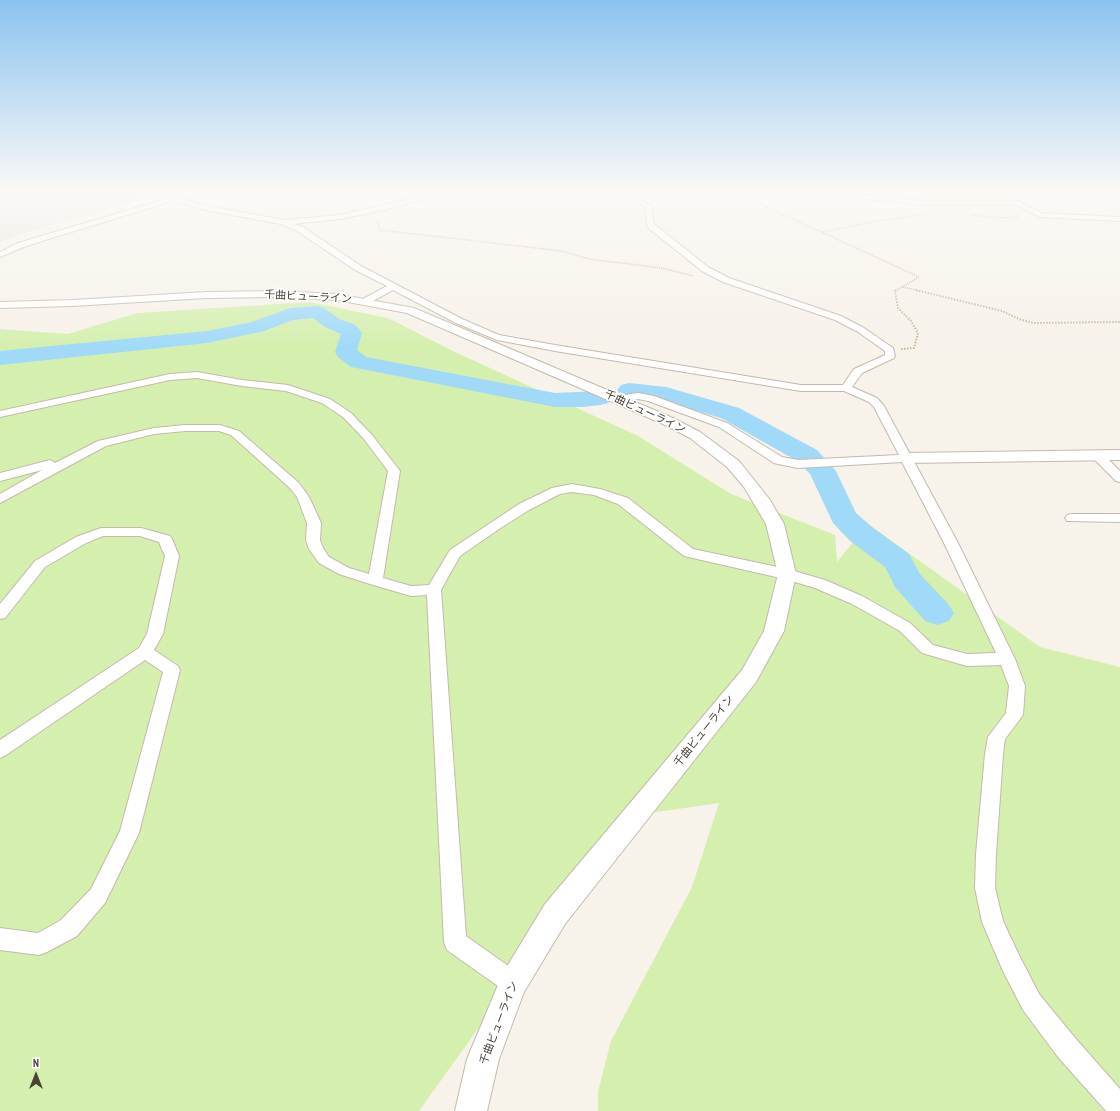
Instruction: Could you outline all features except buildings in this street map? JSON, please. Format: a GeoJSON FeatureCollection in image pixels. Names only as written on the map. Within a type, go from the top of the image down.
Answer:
{"type":"FeatureCollection","features":[{"type":"Feature","properties":{"kind":"street"},"geometry":{"type":"LineString","coordinates":[[0,254],[27,243]]}},
{"type":"Feature","properties":{"kind":"street"},"geometry":{"type":"LineString","coordinates":[[320,243],[342,258],[459,321],[497,337],[801,388],[836,386],[864,395],[879,406],[951,543],[1006,659],[1017,686],[1014,715],[997,737],[994,754],[986,854],[985,888],[993,922],[1010,961],[1031,1002],[1067,1048],[1120,1108]]}},
{"type":"Feature","properties":{"kind":"street"},"geometry":{"type":"LineString","coordinates":[[672,243],[705,269],[726,280],[838,318],[861,330],[890,350],[890,356],[858,370],[846,388]]}},
{"type":"Feature","properties":{"kind":"street"},"geometry":{"type":"LineString","coordinates":[[366,301],[394,286]]}},
{"type":"Feature","properties":{"kind":"street","name":"千曲ビューライン"},"geometry":{"type":"LineString","coordinates":[[0,305],[255,294],[337,297],[410,310],[618,399],[668,421],[695,435],[732,464],[750,484],[764,504],[775,524],[787,574],[774,631],[749,676],[555,914],[513,983],[483,1059],[471,1111]]}},
{"type":"Feature","properties":{"kind":"street"},"geometry":{"type":"LineString","coordinates":[[0,414],[170,377],[197,375],[242,383],[288,388],[326,402],[348,415],[368,437],[394,471],[375,581]]}},
{"type":"Feature","properties":{"kind":"street"},"geometry":{"type":"LineString","coordinates":[[618,399],[638,396],[650,398],[723,425],[778,460],[798,464],[906,458],[1120,455]]}},
{"type":"Feature","properties":{"kind":"street"},"geometry":{"type":"LineString","coordinates":[[0,499],[70,459],[102,443],[154,431],[185,428],[220,428],[235,433],[295,486],[304,497],[314,523],[313,540],[316,549],[324,560],[344,571],[411,591],[434,590]]}},
{"type":"Feature","properties":{"kind":"street"},"geometry":{"type":"LineString","coordinates":[[1097,455],[1120,478]]}},
{"type":"Feature","properties":{"kind":"street"},"geometry":{"type":"LineString","coordinates":[[0,478],[70,459]]}},
{"type":"Feature","properties":{"kind":"street"},"geometry":{"type":"LineString","coordinates":[[513,983],[455,942],[434,590],[456,553],[497,524],[524,507],[556,491],[572,488],[596,492],[623,501],[689,553],[787,574],[820,584],[857,600],[906,628],[928,649],[967,660],[1006,659]]}},
{"type":"Feature","properties":{"kind":"street"},"geometry":{"type":"LineString","coordinates":[[1072,518],[1120,518]]}},
{"type":"Feature","properties":{"kind":"street"},"geometry":{"type":"LineString","coordinates":[[0,614],[40,564],[81,540],[101,532],[141,532],[165,539],[172,556],[155,634],[145,652],[0,750]]}},
{"type":"Feature","properties":{"kind":"street"},"geometry":{"type":"LineString","coordinates":[[0,939],[39,944],[69,928],[98,896],[129,833],[172,670],[145,652]]}},
{"type":"Feature","properties":{"kind":"path"},"geometry":{"type":"LineString","coordinates":[[490,243],[562,251],[589,259],[662,268],[694,276]]}},
{"type":"Feature","properties":{"kind":"path"},"geometry":{"type":"LineString","coordinates":[[847,243],[919,276],[895,291],[898,308],[911,321],[918,333],[914,348],[890,350]]}},
{"type":"Feature","properties":{"kind":"path"},"geometry":{"type":"LineString","coordinates":[[903,287],[1002,311],[1019,319],[1033,323],[1120,322]]}},
{"type":"Feature","properties":{"kind":"green space"},"geometry":{"type":"Polygon","coordinates":[[[310,302],[388,318],[455,352],[638,436],[731,494],[835,535],[837,562],[868,524],[1040,647],[1120,667],[1120,1111],[598,1111],[598,1092],[611,1041],[692,887],[719,803],[636,815],[601,857],[419,1111],[0,1111],[0,329],[68,334],[137,313],[310,302]]]}},
{"type":"Feature","properties":{"kind":"waterway"},"geometry":{"type":"LineString","coordinates":[[0,358],[207,337],[257,327],[290,314],[317,312],[332,323],[347,328],[352,333],[346,352],[359,362],[555,400],[600,398]]}},
{"type":"Feature","properties":{"kind":"waterway"},"geometry":{"type":"LineString","coordinates":[[629,390],[666,394],[730,413],[808,456],[822,471],[843,517],[861,534],[898,561],[906,579],[937,613]]}}]}
